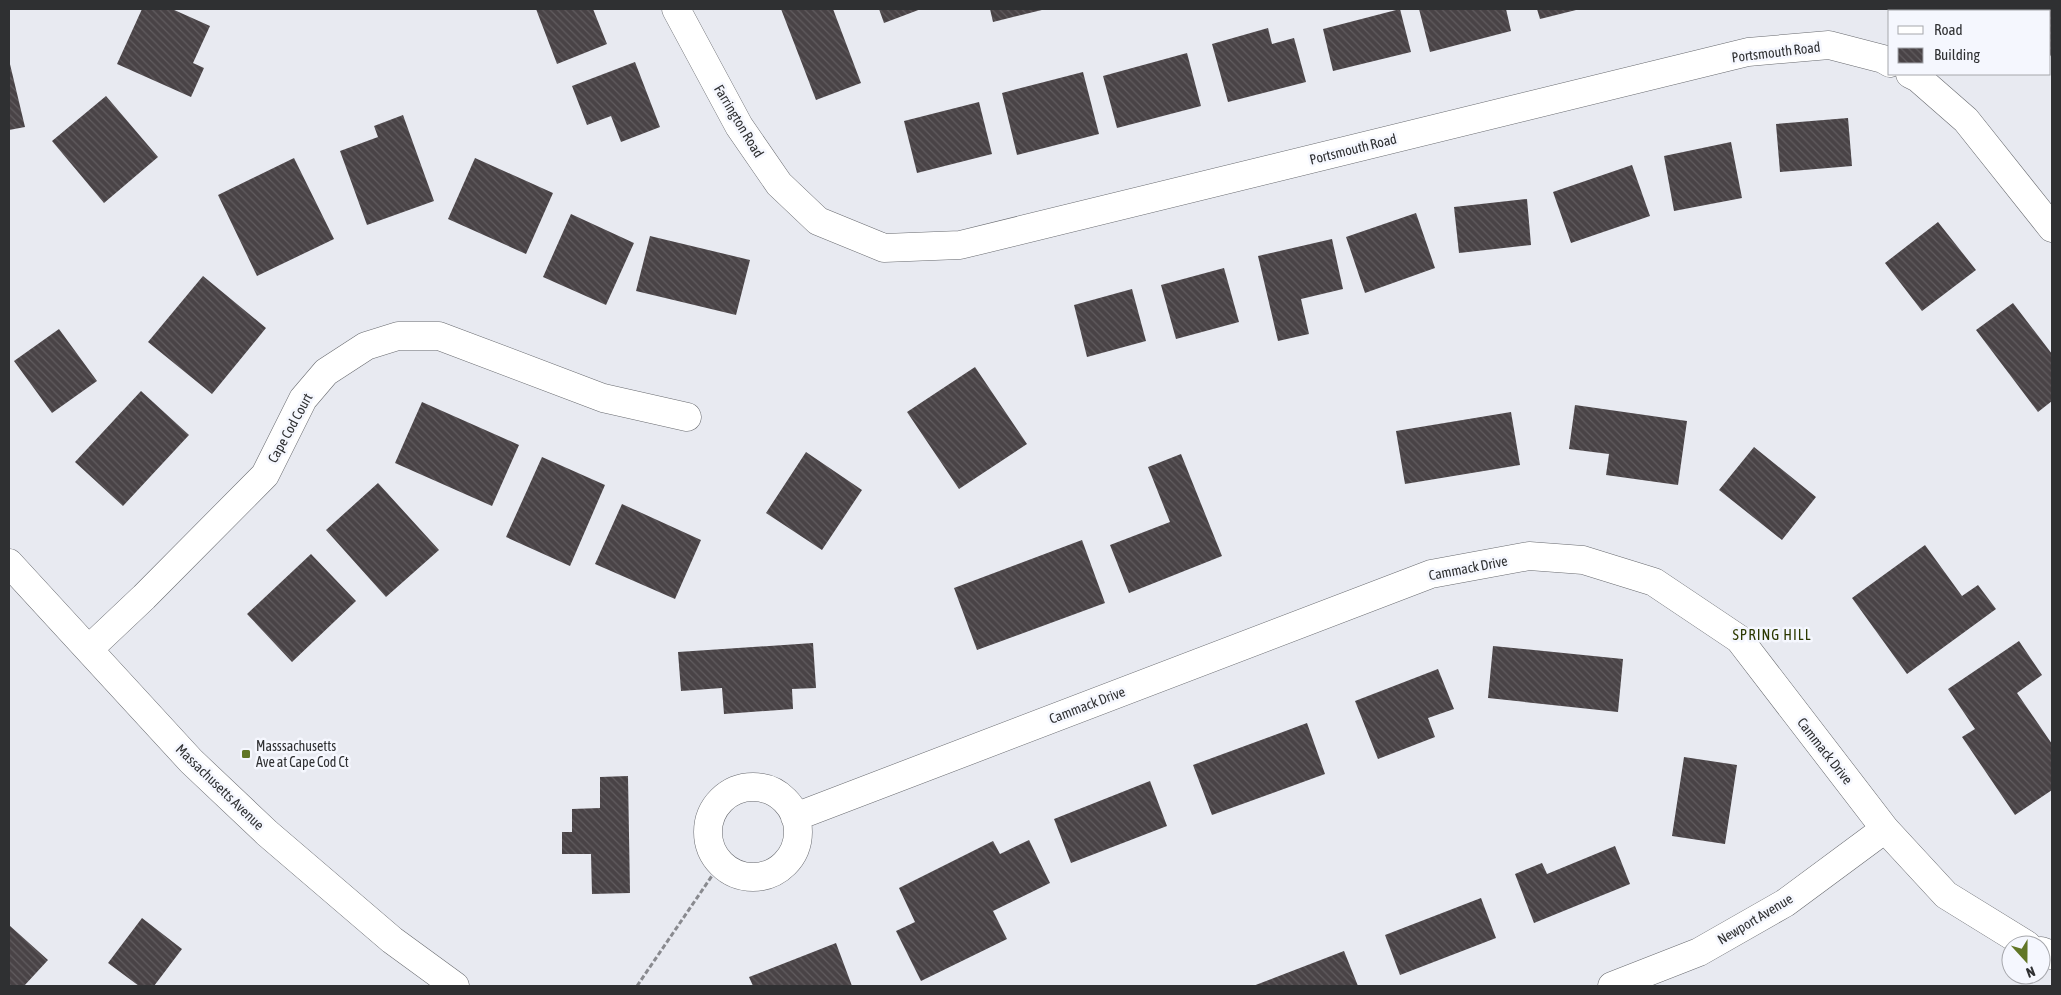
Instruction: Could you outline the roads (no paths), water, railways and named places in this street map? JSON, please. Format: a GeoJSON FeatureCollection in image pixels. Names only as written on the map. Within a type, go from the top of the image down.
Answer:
{"type":"FeatureCollection","features":[{"type":"Feature","properties":{"kind":"street","name":"Farrington Road"},"geometry":{"type":"LineString","coordinates":[[676,9],[739,126],[779,184],[818,221]]}},
{"type":"Feature","properties":{"kind":"street","name":"Portsmouth Road"},"geometry":{"type":"LineString","coordinates":[[818,221],[884,248],[960,245],[1748,52],[1829,45],[1888,61]]}},
{"type":"Feature","properties":{"kind":"street"},"geometry":{"type":"LineString","coordinates":[[1912,75],[1918,78],[1966,120],[2052,228]]}},
{"type":"Feature","properties":{"kind":"street","name":"Cape Cod Court"},"geometry":{"type":"LineString","coordinates":[[89,649],[265,475],[303,399],[326,372],[366,346],[398,336],[439,336],[602,398],[687,417]]}},
{"type":"Feature","properties":{"kind":"street","name":"Cammack Drive"},"geometry":{"type":"LineString","coordinates":[[795,817],[1431,574],[1529,556],[1583,560],[1654,582],[1739,639],[1885,829],[1946,895],[2011,935]]}},
{"type":"Feature","properties":{"kind":"street","name":"Massachusetts Avenue"},"geometry":{"type":"LineString","coordinates":[[9,563],[191,761],[267,833],[392,940],[455,986]]}},
{"type":"Feature","properties":{"kind":"street"},"geometry":{"type":"LineString","coordinates":[[750,788],[764,789],[778,794],[788,804],[795,817],[798,832],[795,848],[788,860],[776,871],[762,877],[747,877],[732,873],[720,864],[712,852],[708,838],[709,823],[714,810],[723,798],[736,791],[750,788]]}},
{"type":"Feature","properties":{"kind":"street","name":"Newport Avenue"},"geometry":{"type":"LineString","coordinates":[[1612,986],[1698,952],[1785,903],[1885,829]]}},
{"type":"Feature","properties":{"kind":"place","name":"Masssachusetts Ave at Cape Cod Ct"},"geometry":{"type":"Point","coordinates":[246,754]}},
{"type":"Feature","properties":{"kind":"district","name":"SPRING HILL"},"geometry":{"type":"Point","coordinates":[1772,635]}}]}
